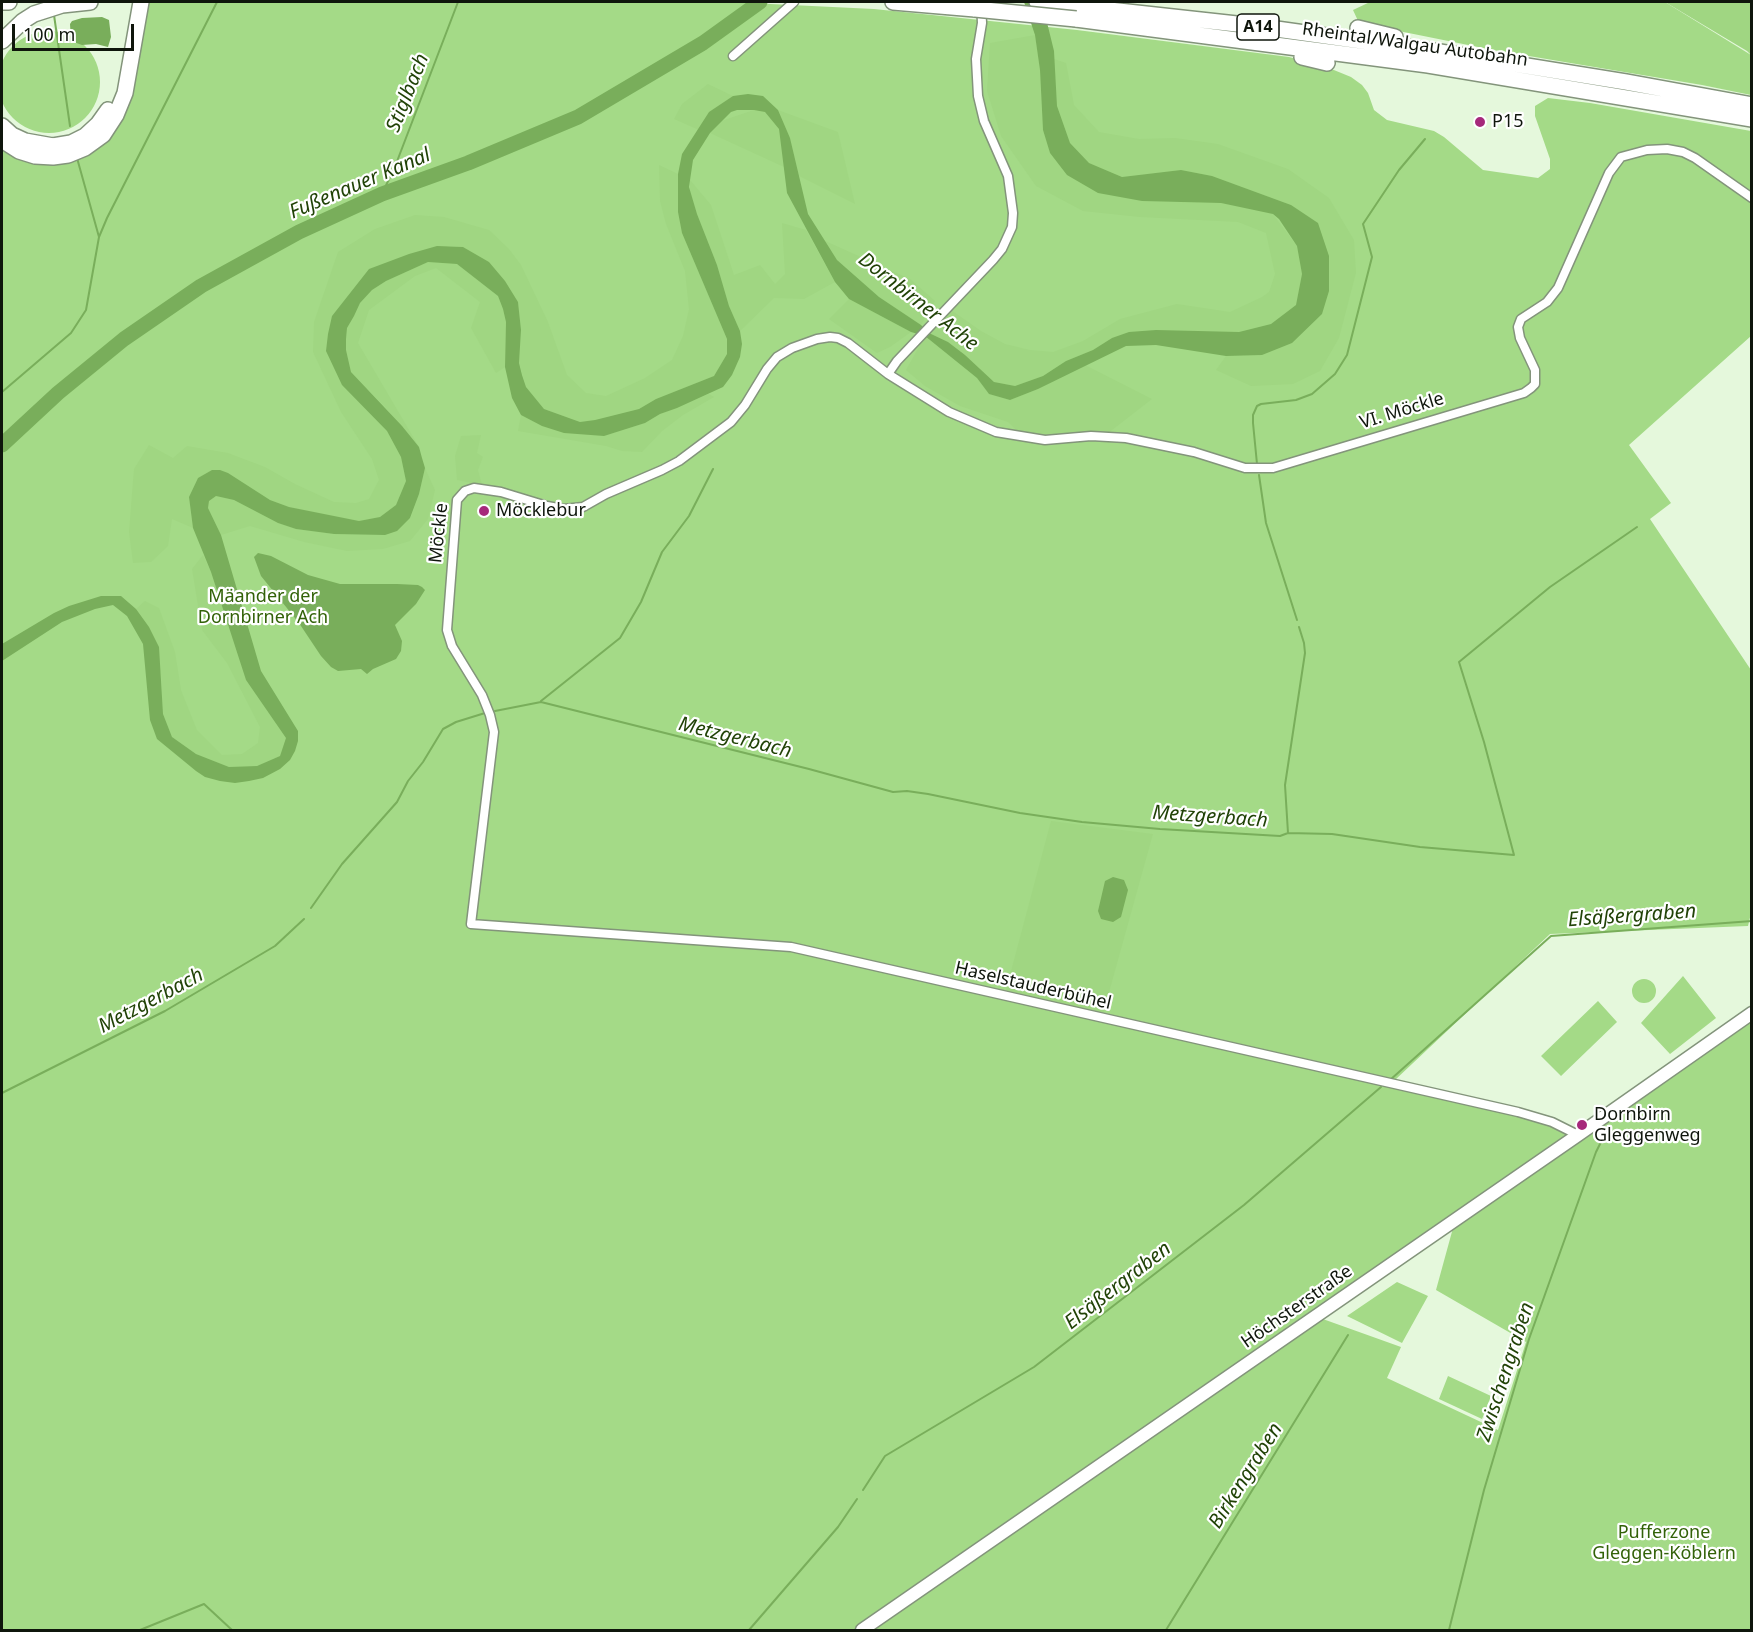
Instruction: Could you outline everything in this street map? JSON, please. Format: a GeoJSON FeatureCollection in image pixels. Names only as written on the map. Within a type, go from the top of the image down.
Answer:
{"type":"FeatureCollection","features":[{"type":"Feature","properties":{"kind":"highway"},"geometry":{"type":"LineString","coordinates":[[2,2],[9,2]]}},
{"type":"Feature","properties":{"kind":"highway"},"geometry":{"type":"LineString","coordinates":[[2,41],[11,30],[34,14],[62,5],[90,2]]}},
{"type":"Feature","properties":{"kind":"highway"},"geometry":{"type":"LineString","coordinates":[[5,136],[39,145],[53,146],[71,143],[85,136],[98,124],[109,109],[117,88],[131,2]]}},
{"type":"Feature","properties":{"kind":"highway"},"geometry":{"type":"LineString","coordinates":[[5,136],[19,151],[35,156],[53,157],[68,155],[85,148],[103,135],[116,116],[125,93],[141,2]]}},
{"type":"Feature","properties":{"kind":"highway","name":"Rheintal/Walgau Autobahn"},"geometry":{"type":"LineString","coordinates":[[893,2],[978,5],[1255,26],[1440,52],[1752,105]]}},
{"type":"Feature","properties":{"kind":"highway","name":"Rheintal/Walgau Autobahn"},"geometry":{"type":"LineString","coordinates":[[1037,2],[1057,2],[1075,13],[1253,42],[1428,65],[1752,119]]}},
{"type":"Feature","properties":{"kind":"highway"},"geometry":{"type":"LineString","coordinates":[[1358,28],[1430,44],[1440,52]]}},
{"type":"Feature","properties":{"kind":"highway"},"geometry":{"type":"LineString","coordinates":[[1253,42],[1327,63]]}},
{"type":"Feature","properties":{"kind":"highway"},"geometry":{"type":"LineString","coordinates":[[1548,95],[1587,97],[1609,94]]}},
{"type":"Feature","properties":{"kind":"main road","name":"Höchsterstraße"},"geometry":{"type":"LineString","coordinates":[[862,1630],[1752,1013]]}},
{"type":"Feature","properties":{"kind":"street"},"geometry":{"type":"LineString","coordinates":[[734,56],[794,2]]}},
{"type":"Feature","properties":{"kind":"street"},"geometry":{"type":"LineString","coordinates":[[888,374],[897,361],[998,255],[1012,227],[1013,213],[1008,176],[984,122],[978,96],[976,59],[982,23],[978,5]]}},
{"type":"Feature","properties":{"kind":"street","name":"VI. Möckle"},"geometry":{"type":"LineString","coordinates":[[888,374],[949,412],[996,432],[1045,440],[1091,436],[1126,438],[1194,452],[1245,468],[1273,468],[1524,393],[1531,388],[1535,384],[1535,370],[1520,338],[1518,327],[1521,319],[1547,302],[1558,288],[1609,173],[1621,157],[1647,150],[1666,149],[1683,152],[1752,198]]}},
{"type":"Feature","properties":{"kind":"street","name":"Möckle"},"geometry":{"type":"LineString","coordinates":[[471,924],[494,732],[482,695],[452,646],[447,630],[454,549],[454,518],[460,495],[474,488],[501,492],[564,509],[583,507],[619,487],[663,470],[704,443],[730,422],[745,405],[777,357],[792,348],[817,339],[830,337],[842,340],[888,374]]}},
{"type":"Feature","properties":{"kind":"street","name":"Haselstauderbühel"},"geometry":{"type":"LineString","coordinates":[[471,924],[791,947],[1518,1112],[1552,1122],[1578,1135]]}},
{"type":"Feature","properties":{"kind":"green space","name":"Mäander der Dornbirner Ach"},"geometry":{"type":"Polygon","coordinates":[[[146,2],[729,2],[874,9],[1077,30],[1289,57],[1329,68],[1351,77],[1362,85],[1368,93],[1374,110],[1387,120],[1434,131],[1483,170],[1538,178],[1550,169],[1550,159],[1535,116],[1535,106],[1548,98],[1590,103],[1751,131],[1751,336],[1629,445],[1671,503],[1650,519],[1751,670],[1752,909],[1748,926],[1550,934],[1395,1080],[1549,1123],[1570,1136],[856,1630],[2,1630],[2,147],[110,133],[146,2]]]}},
{"type":"Feature","properties":{"kind":"green space"},"geometry":{"type":"Polygon","coordinates":[[[1370,2],[1665,2],[1751,55],[1751,95],[1493,50],[1359,23],[1353,10],[1370,2]]]}},
{"type":"Feature","properties":{"kind":"green space"},"geometry":{"type":"Polygon","coordinates":[[[49,31],[78,39],[92,53],[100,82],[92,111],[78,125],[49,133],[20,125],[6,111],[-2,82],[6,53],[20,39],[49,31]]]}},
{"type":"Feature","properties":{"kind":"green space"},"geometry":{"type":"Polygon","coordinates":[[[1683,976],[1716,1018],[1670,1054],[1641,1023],[1683,976]]]}},
{"type":"Feature","properties":{"kind":"green space"},"geometry":{"type":"Polygon","coordinates":[[[1644,979],[1653,982],[1656,991],[1653,1000],[1644,1003],[1635,1000],[1632,991],[1635,982],[1644,979]]]}},
{"type":"Feature","properties":{"kind":"green space"},"geometry":{"type":"Polygon","coordinates":[[[1598,1001],[1617,1022],[1561,1076],[1541,1056],[1598,1001]]]}},
{"type":"Feature","properties":{"kind":"green space","name":"Pufferzone Gleggen-Köblern"},"geometry":{"type":"Polygon","coordinates":[[[1751,1020],[1751,1630],[870,1630],[1320,1318],[1401,1347],[1387,1378],[1498,1430],[1526,1342],[1436,1290],[1453,1228],[1751,1020]]]}},
{"type":"Feature","properties":{"kind":"green space"},"geometry":{"type":"Polygon","coordinates":[[[1397,1282],[1428,1296],[1402,1343],[1347,1316],[1397,1282]]]}},
{"type":"Feature","properties":{"kind":"green space"},"geometry":{"type":"Polygon","coordinates":[[[1448,1376],[1491,1396],[1482,1419],[1439,1399],[1448,1376]]]}},
{"type":"Feature","properties":{"kind":"shaded area"},"geometry":{"type":"Polygon","coordinates":[[[1024,2],[1042,2],[1054,51],[1057,106],[1070,143],[1089,163],[1122,177],[1181,170],[1212,176],[1291,205],[1318,223],[1329,256],[1329,291],[1322,314],[1292,343],[1262,355],[1226,356],[1156,345],[1126,346],[1038,389],[1010,400],[989,394],[977,378],[925,336],[911,332],[849,299],[835,282],[787,193],[779,129],[765,112],[737,110],[731,112],[710,133],[693,160],[689,187],[729,306],[740,331],[742,344],[740,357],[732,375],[723,387],[660,414],[645,423],[604,436],[564,433],[542,426],[521,415],[512,398],[505,367],[506,322],[498,296],[457,264],[428,262],[372,290],[360,303],[347,328],[346,339],[351,372],[419,447],[425,468],[410,518],[397,531],[385,535],[334,534],[296,529],[278,523],[234,500],[216,496],[209,501],[208,508],[221,535],[261,671],[298,731],[295,751],[290,760],[280,769],[263,778],[249,781],[235,783],[220,781],[205,777],[196,771],[157,739],[150,720],[143,644],[127,616],[113,605],[95,609],[62,622],[2,661],[2,644],[54,613],[101,596],[121,596],[136,609],[149,627],[159,647],[163,714],[172,737],[196,754],[229,767],[257,766],[280,756],[286,738],[246,680],[211,572],[193,528],[189,497],[198,478],[212,470],[220,470],[270,500],[289,507],[359,521],[380,517],[396,505],[406,481],[401,457],[387,431],[342,385],[326,351],[328,334],[332,316],[369,269],[437,246],[463,247],[489,262],[505,281],[518,302],[521,330],[519,363],[522,375],[526,387],[544,409],[580,422],[595,420],[639,409],[656,399],[714,376],[727,354],[727,339],[682,233],[678,212],[678,174],[682,154],[709,112],[733,96],[748,94],[763,96],[778,110],[790,138],[808,214],[837,260],[879,297],[921,325],[929,333],[948,342],[965,355],[994,382],[1015,386],[1043,376],[1066,361],[1129,332],[1156,330],[1239,332],[1271,324],[1296,305],[1302,274],[1297,246],[1273,214],[1221,203],[1142,201],[1098,193],[1067,175],[1050,153],[1043,130],[1040,70],[1035,35],[1024,2]]]}},
{"type":"Feature","properties":{"kind":"shaded area"},"geometry":{"type":"Polygon","coordinates":[[[1665,2],[1751,2],[1751,55],[1747,51],[1665,2]]]}},
{"type":"Feature","properties":{"kind":"shaded area"},"geometry":{"type":"Polygon","coordinates":[[[102,17],[109,20],[111,37],[108,47],[96,44],[82,45],[71,41],[70,24],[82,18],[102,17]]]}},
{"type":"Feature","properties":{"kind":"shaded area"},"geometry":{"type":"Polygon","coordinates":[[[1035,35],[1040,70],[1043,130],[1050,153],[1142,201],[1221,203],[1272,213],[1297,246],[1302,274],[1296,305],[1271,324],[1239,332],[1112,338],[1093,350],[1066,361],[1043,376],[1015,386],[994,382],[948,342],[929,333],[951,310],[1005,344],[1030,350],[1053,352],[1083,341],[1120,319],[1177,304],[1230,312],[1269,292],[1275,274],[1266,233],[1238,222],[1140,217],[1083,211],[1036,186],[1001,136],[987,91],[990,43],[1035,35]]]}},
{"type":"Feature","properties":{"kind":"shaded area"},"geometry":{"type":"Polygon","coordinates":[[[1054,59],[1066,63],[1074,105],[1099,132],[1139,139],[1175,138],[1218,144],[1288,169],[1329,198],[1354,240],[1356,273],[1339,338],[1320,371],[1293,384],[1251,386],[1216,370],[1226,356],[1262,355],[1322,314],[1291,205],[1212,176],[1181,170],[1122,177],[1089,163],[1070,143],[1057,106],[1054,59]]]}},
{"type":"Feature","properties":{"kind":"shaded area"},"geometry":{"type":"Polygon","coordinates":[[[708,84],[733,96],[709,112],[699,130],[674,119],[682,104],[708,84]]]}},
{"type":"Feature","properties":{"kind":"shaded area"},"geometry":{"type":"Polygon","coordinates":[[[754,110],[765,112],[779,129],[784,167],[710,133],[721,121],[754,110]]]}},
{"type":"Feature","properties":{"kind":"shaded area"},"geometry":{"type":"Polygon","coordinates":[[[778,110],[838,132],[855,204],[799,176],[790,138],[778,110]]]}},
{"type":"Feature","properties":{"kind":"shaded area"},"geometry":{"type":"Polygon","coordinates":[[[659,165],[678,174],[678,212],[682,233],[727,339],[727,354],[714,376],[656,399],[639,409],[580,422],[544,409],[526,387],[519,363],[521,330],[518,302],[489,262],[463,247],[450,246],[369,269],[332,316],[342,385],[387,431],[401,457],[406,481],[396,505],[380,517],[359,521],[321,514],[270,500],[212,470],[198,478],[189,497],[193,528],[172,519],[168,546],[151,562],[133,563],[129,532],[134,469],[149,445],[173,458],[187,446],[228,453],[265,467],[334,502],[356,503],[369,499],[379,480],[372,459],[341,412],[313,352],[314,322],[338,252],[375,229],[415,215],[444,217],[489,230],[509,249],[521,265],[548,322],[567,375],[586,393],[606,396],[645,378],[672,360],[683,336],[689,309],[685,271],[666,224],[660,201],[659,165]]]}},
{"type":"Feature","properties":{"kind":"shaded area"},"geometry":{"type":"Polygon","coordinates":[[[690,180],[711,205],[734,275],[760,265],[775,284],[785,274],[782,223],[806,230],[835,282],[804,299],[774,298],[740,331],[697,214],[690,192],[690,180]]]}},
{"type":"Feature","properties":{"kind":"shaded area"},"geometry":{"type":"Polygon","coordinates":[[[823,240],[910,279],[935,301],[921,325],[879,297],[837,260],[823,240]]]}},
{"type":"Feature","properties":{"kind":"shaded area"},"geometry":{"type":"Polygon","coordinates":[[[428,262],[457,264],[498,296],[506,322],[505,367],[496,373],[471,328],[480,302],[436,268],[415,276],[369,310],[358,343],[419,447],[351,372],[346,339],[347,328],[360,303],[372,290],[428,262]]]}},
{"type":"Feature","properties":{"kind":"shaded area"},"geometry":{"type":"Polygon","coordinates":[[[849,299],[911,332],[877,353],[829,319],[849,299]]]}},
{"type":"Feature","properties":{"kind":"shaded area"},"geometry":{"type":"Polygon","coordinates":[[[925,336],[977,378],[989,394],[1010,400],[1038,389],[1085,365],[1152,399],[1103,437],[1029,442],[1008,422],[960,406],[925,386],[906,370],[925,336]]]}},
{"type":"Feature","properties":{"kind":"shaded area"},"geometry":{"type":"Polygon","coordinates":[[[709,394],[714,397],[683,415],[662,431],[642,452],[622,451],[606,446],[518,431],[521,415],[542,426],[604,436],[645,423],[660,414],[709,394]]]}},
{"type":"Feature","properties":{"kind":"shaded area"},"geometry":{"type":"Polygon","coordinates":[[[481,435],[477,453],[483,457],[478,470],[482,485],[457,480],[455,456],[461,436],[481,435]]]}},
{"type":"Feature","properties":{"kind":"shaded area"},"geometry":{"type":"Polygon","coordinates":[[[425,468],[435,490],[428,519],[410,541],[383,549],[347,551],[304,542],[250,526],[221,535],[208,508],[209,501],[216,496],[234,500],[278,523],[296,529],[334,534],[381,535],[404,524],[411,517],[425,468]]]}},
{"type":"Feature","properties":{"kind":"shaded area"},"geometry":{"type":"Polygon","coordinates":[[[258,553],[271,556],[308,575],[340,584],[397,584],[422,587],[425,590],[416,604],[395,625],[402,641],[401,651],[396,659],[367,674],[361,669],[338,671],[331,667],[261,576],[254,557],[258,553]]]}},
{"type":"Feature","properties":{"kind":"shaded area"},"geometry":{"type":"Polygon","coordinates":[[[203,555],[211,572],[246,680],[287,738],[280,756],[257,766],[229,767],[196,754],[172,737],[163,714],[161,674],[136,609],[145,601],[159,608],[175,652],[181,690],[197,730],[222,755],[242,754],[258,743],[260,727],[227,663],[202,630],[192,569],[203,555]]]}},
{"type":"Feature","properties":{"kind":"shaded area"},"geometry":{"type":"Polygon","coordinates":[[[1051,821],[1153,834],[1103,1014],[1006,990],[1051,821]]]}},
{"type":"Feature","properties":{"kind":"shaded area"},"geometry":{"type":"Polygon","coordinates":[[[1113,877],[1124,880],[1128,890],[1121,917],[1113,922],[1101,919],[1098,911],[1105,881],[1113,877]]]}},
{"type":"Feature","properties":{"kind":"waterway"},"geometry":{"type":"LineString","coordinates":[[2,392],[71,333],[86,310],[99,237],[107,218],[217,2]]}},
{"type":"Feature","properties":{"kind":"waterway","name":"Stiglbach"},"geometry":{"type":"LineString","coordinates":[[382,194],[396,164],[458,2]]}},
{"type":"Feature","properties":{"kind":"waterway","name":"Fußenauer Kanal"},"geometry":{"type":"LineString","coordinates":[[2,445],[58,393],[124,339],[201,286],[299,232],[382,194],[468,163],[578,117],[703,43],[760,2]]}},
{"type":"Feature","properties":{"kind":"waterway"},"geometry":{"type":"LineString","coordinates":[[54,15],[70,126]]}},
{"type":"Feature","properties":{"kind":"waterway"},"geometry":{"type":"LineString","coordinates":[[1257,464],[1253,423],[1253,415],[1257,406],[1296,400],[1312,394],[1335,374],[1347,355],[1372,257],[1363,224],[1399,170],[1425,139]]}},
{"type":"Feature","properties":{"kind":"waterway"},"geometry":{"type":"LineString","coordinates":[[77,158],[99,237]]}},
{"type":"Feature","properties":{"kind":"waterway"},"geometry":{"type":"LineString","coordinates":[[541,701],[620,638],[641,602],[662,552],[689,516],[713,469]]}},
{"type":"Feature","properties":{"kind":"waterway"},"geometry":{"type":"LineString","coordinates":[[1259,475],[1266,523],[1297,620]]}},
{"type":"Feature","properties":{"kind":"waterway","name":"Metzgerbach"},"geometry":{"type":"LineString","coordinates":[[495,711],[541,702],[893,792],[928,794],[1020,813],[1082,822],[1280,836],[1288,833],[1332,834],[1420,847],[1514,855],[1484,742],[1459,662],[1550,587],[1637,527]]}},
{"type":"Feature","properties":{"kind":"waterway"},"geometry":{"type":"LineString","coordinates":[[1288,833],[1285,785],[1305,653],[1299,627]]}},
{"type":"Feature","properties":{"kind":"waterway","name":"Metzgerbach"},"geometry":{"type":"LineString","coordinates":[[311,908],[342,864],[397,802],[408,781],[423,762],[443,729],[456,722],[485,713]]}},
{"type":"Feature","properties":{"kind":"waterway","name":"Metzgerbach"},"geometry":{"type":"LineString","coordinates":[[2,1093],[165,1011],[275,946],[304,919]]}},
{"type":"Feature","properties":{"kind":"waterway","name":"Elsäßergraben"},"geometry":{"type":"LineString","coordinates":[[1390,1080],[1551,936],[1752,921]]}},
{"type":"Feature","properties":{"kind":"waterway","name":"Elsäßergraben"},"geometry":{"type":"LineString","coordinates":[[863,1490],[885,1456],[1034,1367],[1244,1205],[1381,1087]]}},
{"type":"Feature","properties":{"kind":"waterway","name":"Zwischengraben"},"geometry":{"type":"LineString","coordinates":[[1449,1630],[1484,1490],[1529,1339],[1596,1152],[1608,1128]]}},
{"type":"Feature","properties":{"kind":"waterway","name":"Birkengraben"},"geometry":{"type":"LineString","coordinates":[[1166,1630],[1348,1335]]}},
{"type":"Feature","properties":{"kind":"waterway","name":"Elsäßergraben"},"geometry":{"type":"LineString","coordinates":[[749,1630],[838,1527],[857,1499]]}},
{"type":"Feature","properties":{"kind":"waterway","name":"Elsäßergraben"},"geometry":{"type":"LineString","coordinates":[[140,1630],[204,1604],[232,1630]]}},
{"type":"Feature","properties":{"kind":"place","name":"P15"},"geometry":{"type":"Point","coordinates":[1480,122]}},
{"type":"Feature","properties":{"kind":"place","name":"Möcklebur"},"geometry":{"type":"Point","coordinates":[484,511]}},
{"type":"Feature","properties":{"kind":"place","name":"Dornbirn Gleggenweg"},"geometry":{"type":"Point","coordinates":[1582,1125]}},
{"type":"Feature","properties":{"kind":"water label","name":"Dornbirner Ache"},"geometry":{"type":"Point","coordinates":[918,302]}}]}
